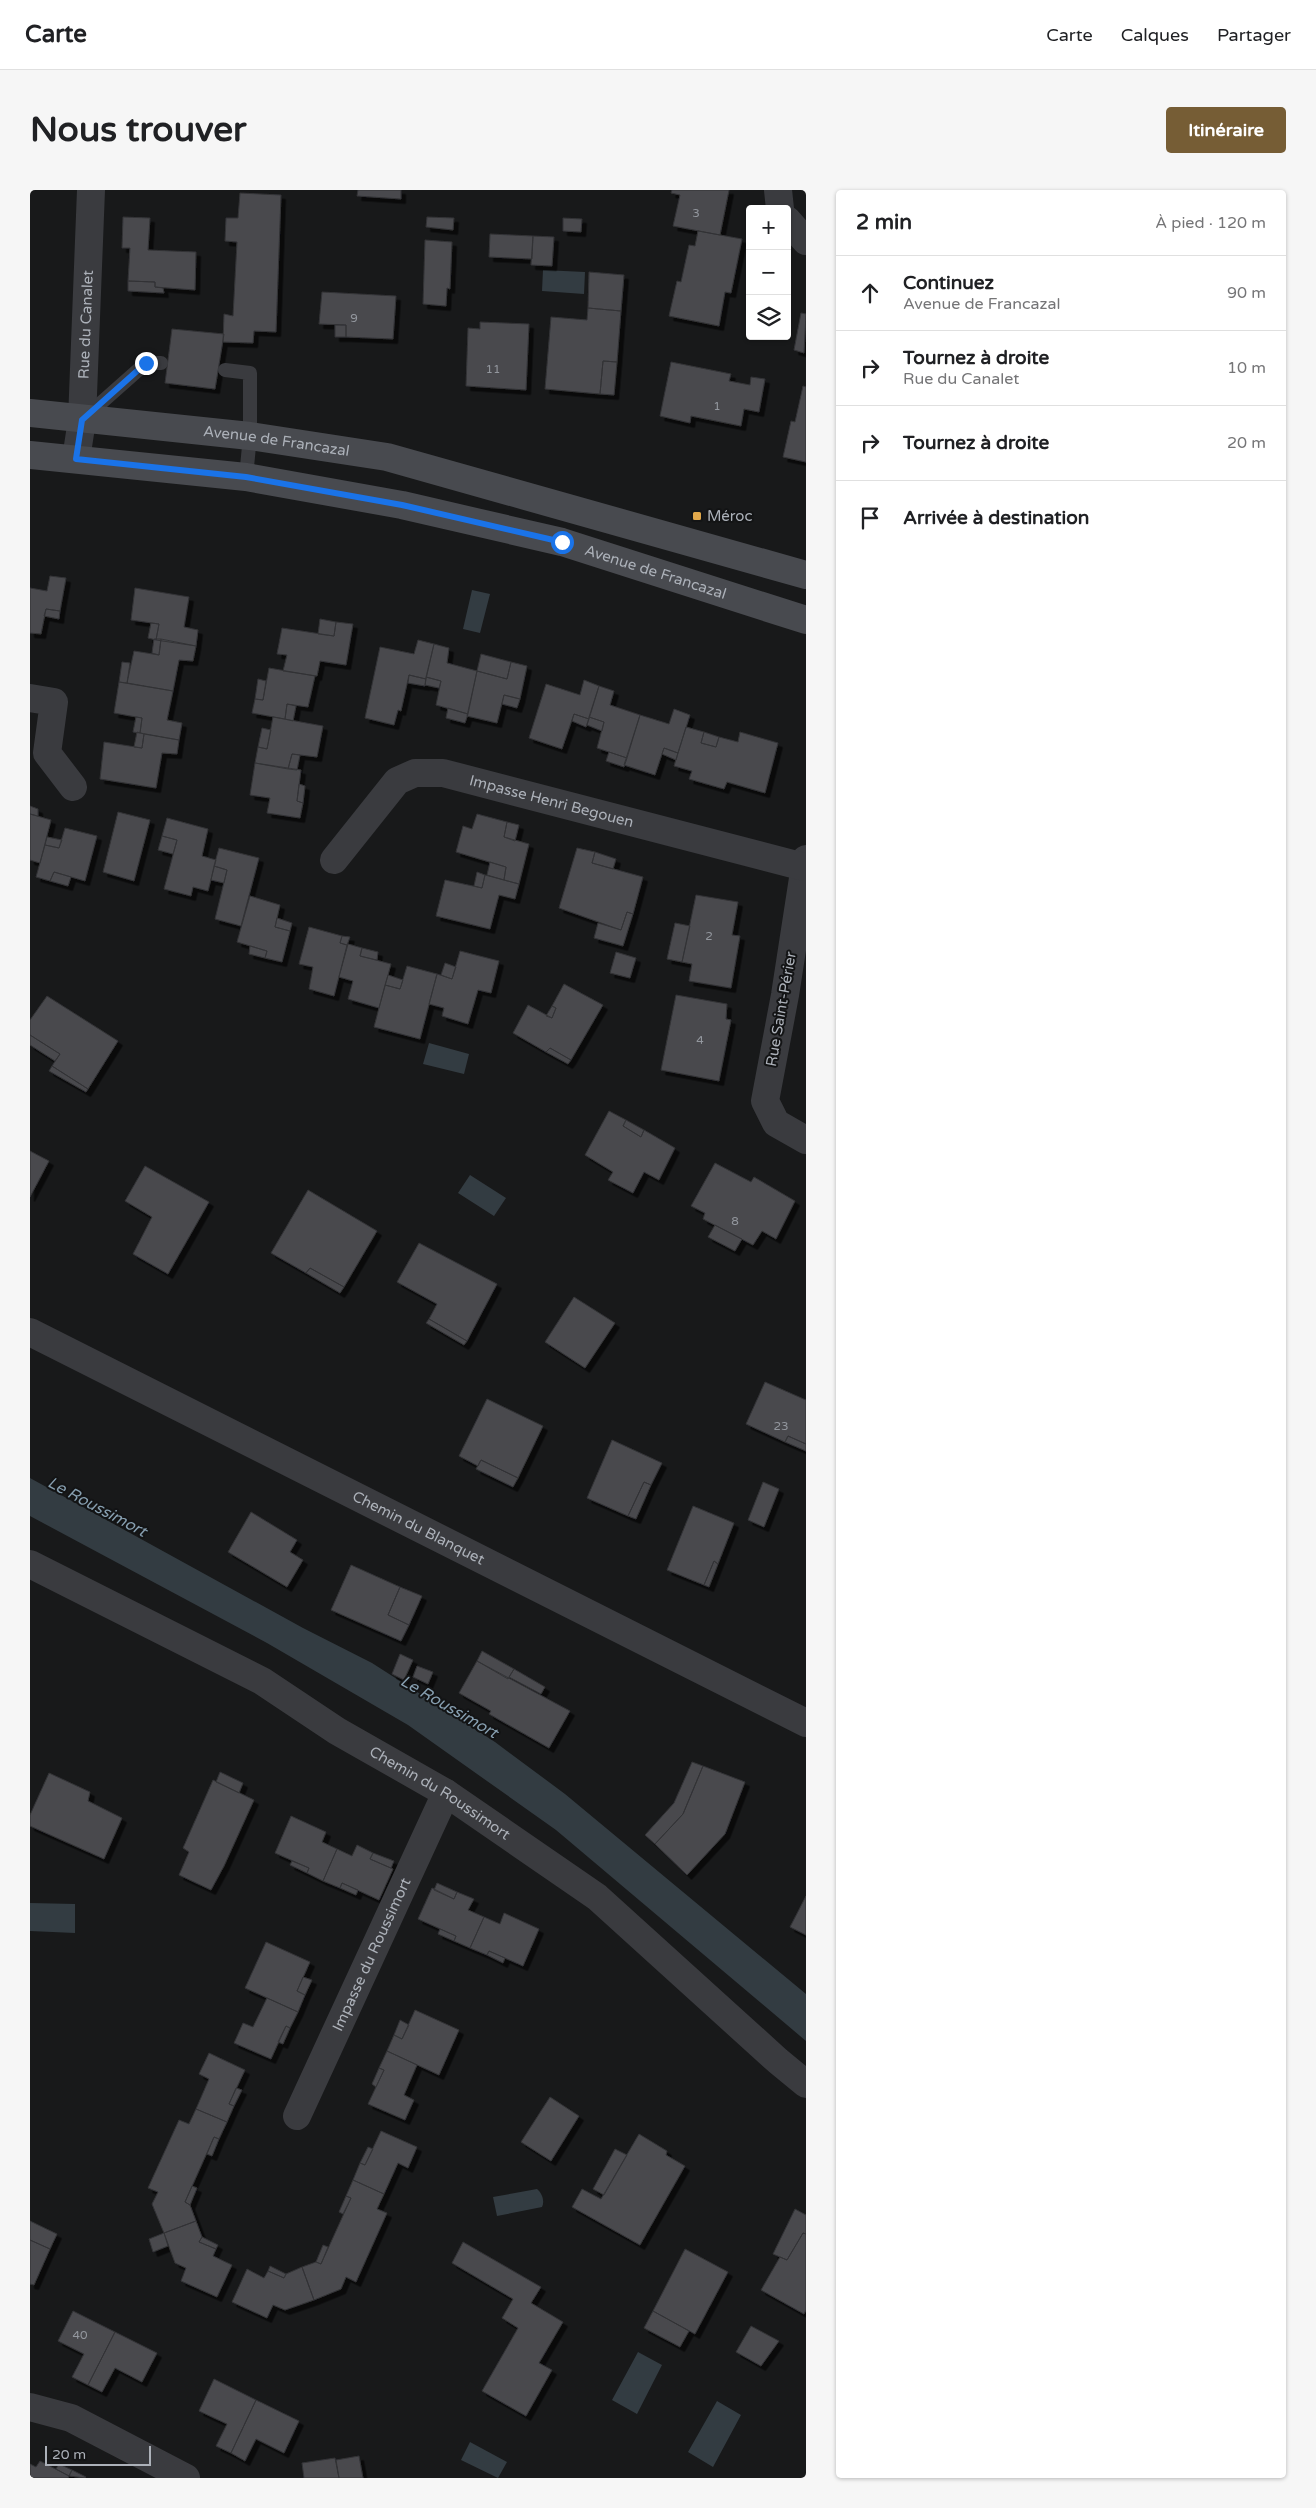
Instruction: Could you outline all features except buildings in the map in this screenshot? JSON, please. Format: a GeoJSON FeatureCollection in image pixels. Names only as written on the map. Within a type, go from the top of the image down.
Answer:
{"type":"FeatureCollection","features":[{"type":"Feature","properties":{"kind":"main road","name":"Avenue de Francazal"},"geometry":{"type":"LineString","coordinates":[[30,413],[82,420],[250,436],[387,457],[806,575]]}},
{"type":"Feature","properties":{"kind":"main road","name":"Avenue de Francazal"},"geometry":{"type":"LineString","coordinates":[[30,455],[246,477],[402,505],[562,542],[806,620]]}},
{"type":"Feature","properties":{"kind":"street","name":"Rue du Canalet"},"geometry":{"type":"LineString","coordinates":[[76,459],[82,420],[91,190]]}},
{"type":"Feature","properties":{"kind":"street"},"geometry":{"type":"LineString","coordinates":[[778,190],[780,205]]}},
{"type":"Feature","properties":{"kind":"street"},"geometry":{"type":"LineString","coordinates":[[791,225],[806,242]]}},
{"type":"Feature","properties":{"kind":"street"},"geometry":{"type":"LineString","coordinates":[[30,698],[54,702],[47,753],[73,787]]}},
{"type":"Feature","properties":{"kind":"street","name":"Impasse Henri Begouen"},"geometry":{"type":"LineString","coordinates":[[334,860],[397,781],[415,773],[443,773],[805,863]]}},
{"type":"Feature","properties":{"kind":"street","name":"Rue Saint-Périer"},"geometry":{"type":"LineString","coordinates":[[805,863],[785,995],[765,1101],[776,1123],[806,1140]]}},
{"type":"Feature","properties":{"kind":"street","name":"Chemin du Blanquet"},"geometry":{"type":"LineString","coordinates":[[30,1332],[806,1723]]}},
{"type":"Feature","properties":{"kind":"street","name":"Chemin du Roussimort"},"geometry":{"type":"LineString","coordinates":[[30,1564],[262,1681],[337,1731],[446,1793],[597,1897],[778,2061],[806,2084]]}},
{"type":"Feature","properties":{"kind":"street","name":"Impasse du Roussimort"},"geometry":{"type":"LineString","coordinates":[[297,2116],[446,1793]]}},
{"type":"Feature","properties":{"kind":"street"},"geometry":{"type":"LineString","coordinates":[[30,2407],[72,2418],[186,2478]]}},
{"type":"Feature","properties":{"kind":"lane"},"geometry":{"type":"LineString","coordinates":[[82,420],[146,363],[161,363]]}},
{"type":"Feature","properties":{"kind":"lane"},"geometry":{"type":"LineString","coordinates":[[225,370],[250,373],[250,436],[246,477]]}},
{"type":"Feature","properties":{"kind":"shaded area"},"geometry":{"type":"Polygon","coordinates":[[[543,270],[585,272],[584,294],[542,291],[543,270]]]}},
{"type":"Feature","properties":{"kind":"shaded area"},"geometry":{"type":"Polygon","coordinates":[[[472,590],[490,594],[480,633],[463,629],[472,590]]]}},
{"type":"Feature","properties":{"kind":"shaded area"},"geometry":{"type":"Polygon","coordinates":[[[429,1043],[469,1054],[464,1074],[423,1064],[429,1043]]]}},
{"type":"Feature","properties":{"kind":"shaded area"},"geometry":{"type":"Polygon","coordinates":[[[470,1175],[506,1198],[494,1216],[458,1193],[470,1175]]]}},
{"type":"Feature","properties":{"kind":"shaded area"},"geometry":{"type":"Polygon","coordinates":[[[30,1478],[303,1628],[372,1663],[495,1742],[565,1794],[806,1994],[806,2041],[556,1830],[408,1725],[267,1643],[30,1516],[30,1478]]]}},
{"type":"Feature","properties":{"kind":"shaded area"},"geometry":{"type":"Polygon","coordinates":[[[30,1903],[75,1904],[75,1933],[30,1931],[30,1903]]]}},
{"type":"Feature","properties":{"kind":"shaded area"},"geometry":{"type":"Polygon","coordinates":[[[537,2189],[542,2197],[542,2207],[497,2216],[493,2197],[537,2189]]]}},
{"type":"Feature","properties":{"kind":"shaded area"},"geometry":{"type":"Polygon","coordinates":[[[638,2352],[662,2365],[637,2414],[612,2400],[638,2352]]]}},
{"type":"Feature","properties":{"kind":"shaded area"},"geometry":{"type":"Polygon","coordinates":[[[717,2401],[741,2415],[713,2467],[688,2452],[717,2401]]]}},
{"type":"Feature","properties":{"kind":"shaded area"},"geometry":{"type":"Polygon","coordinates":[[[470,2442],[507,2462],[498,2478],[461,2460],[470,2442]]]}},
{"type":"Feature","properties":{"kind":"place","name":"Méroc"},"geometry":{"type":"Point","coordinates":[697,516]}},
{"type":"Feature","properties":{"kind":"route"},"geometry":{"type":"LineString","coordinates":[[146,363],[82,420],[76,459],[246,477],[402,505],[562,542]]}},
{"type":"Feature","properties":{"kind":"water label","name":"Le Roussimort"},"geometry":{"type":"Point","coordinates":[97,1507]}},
{"type":"Feature","properties":{"kind":"water label","name":"Le Roussimort"},"geometry":{"type":"Point","coordinates":[449,1707]}}]}
